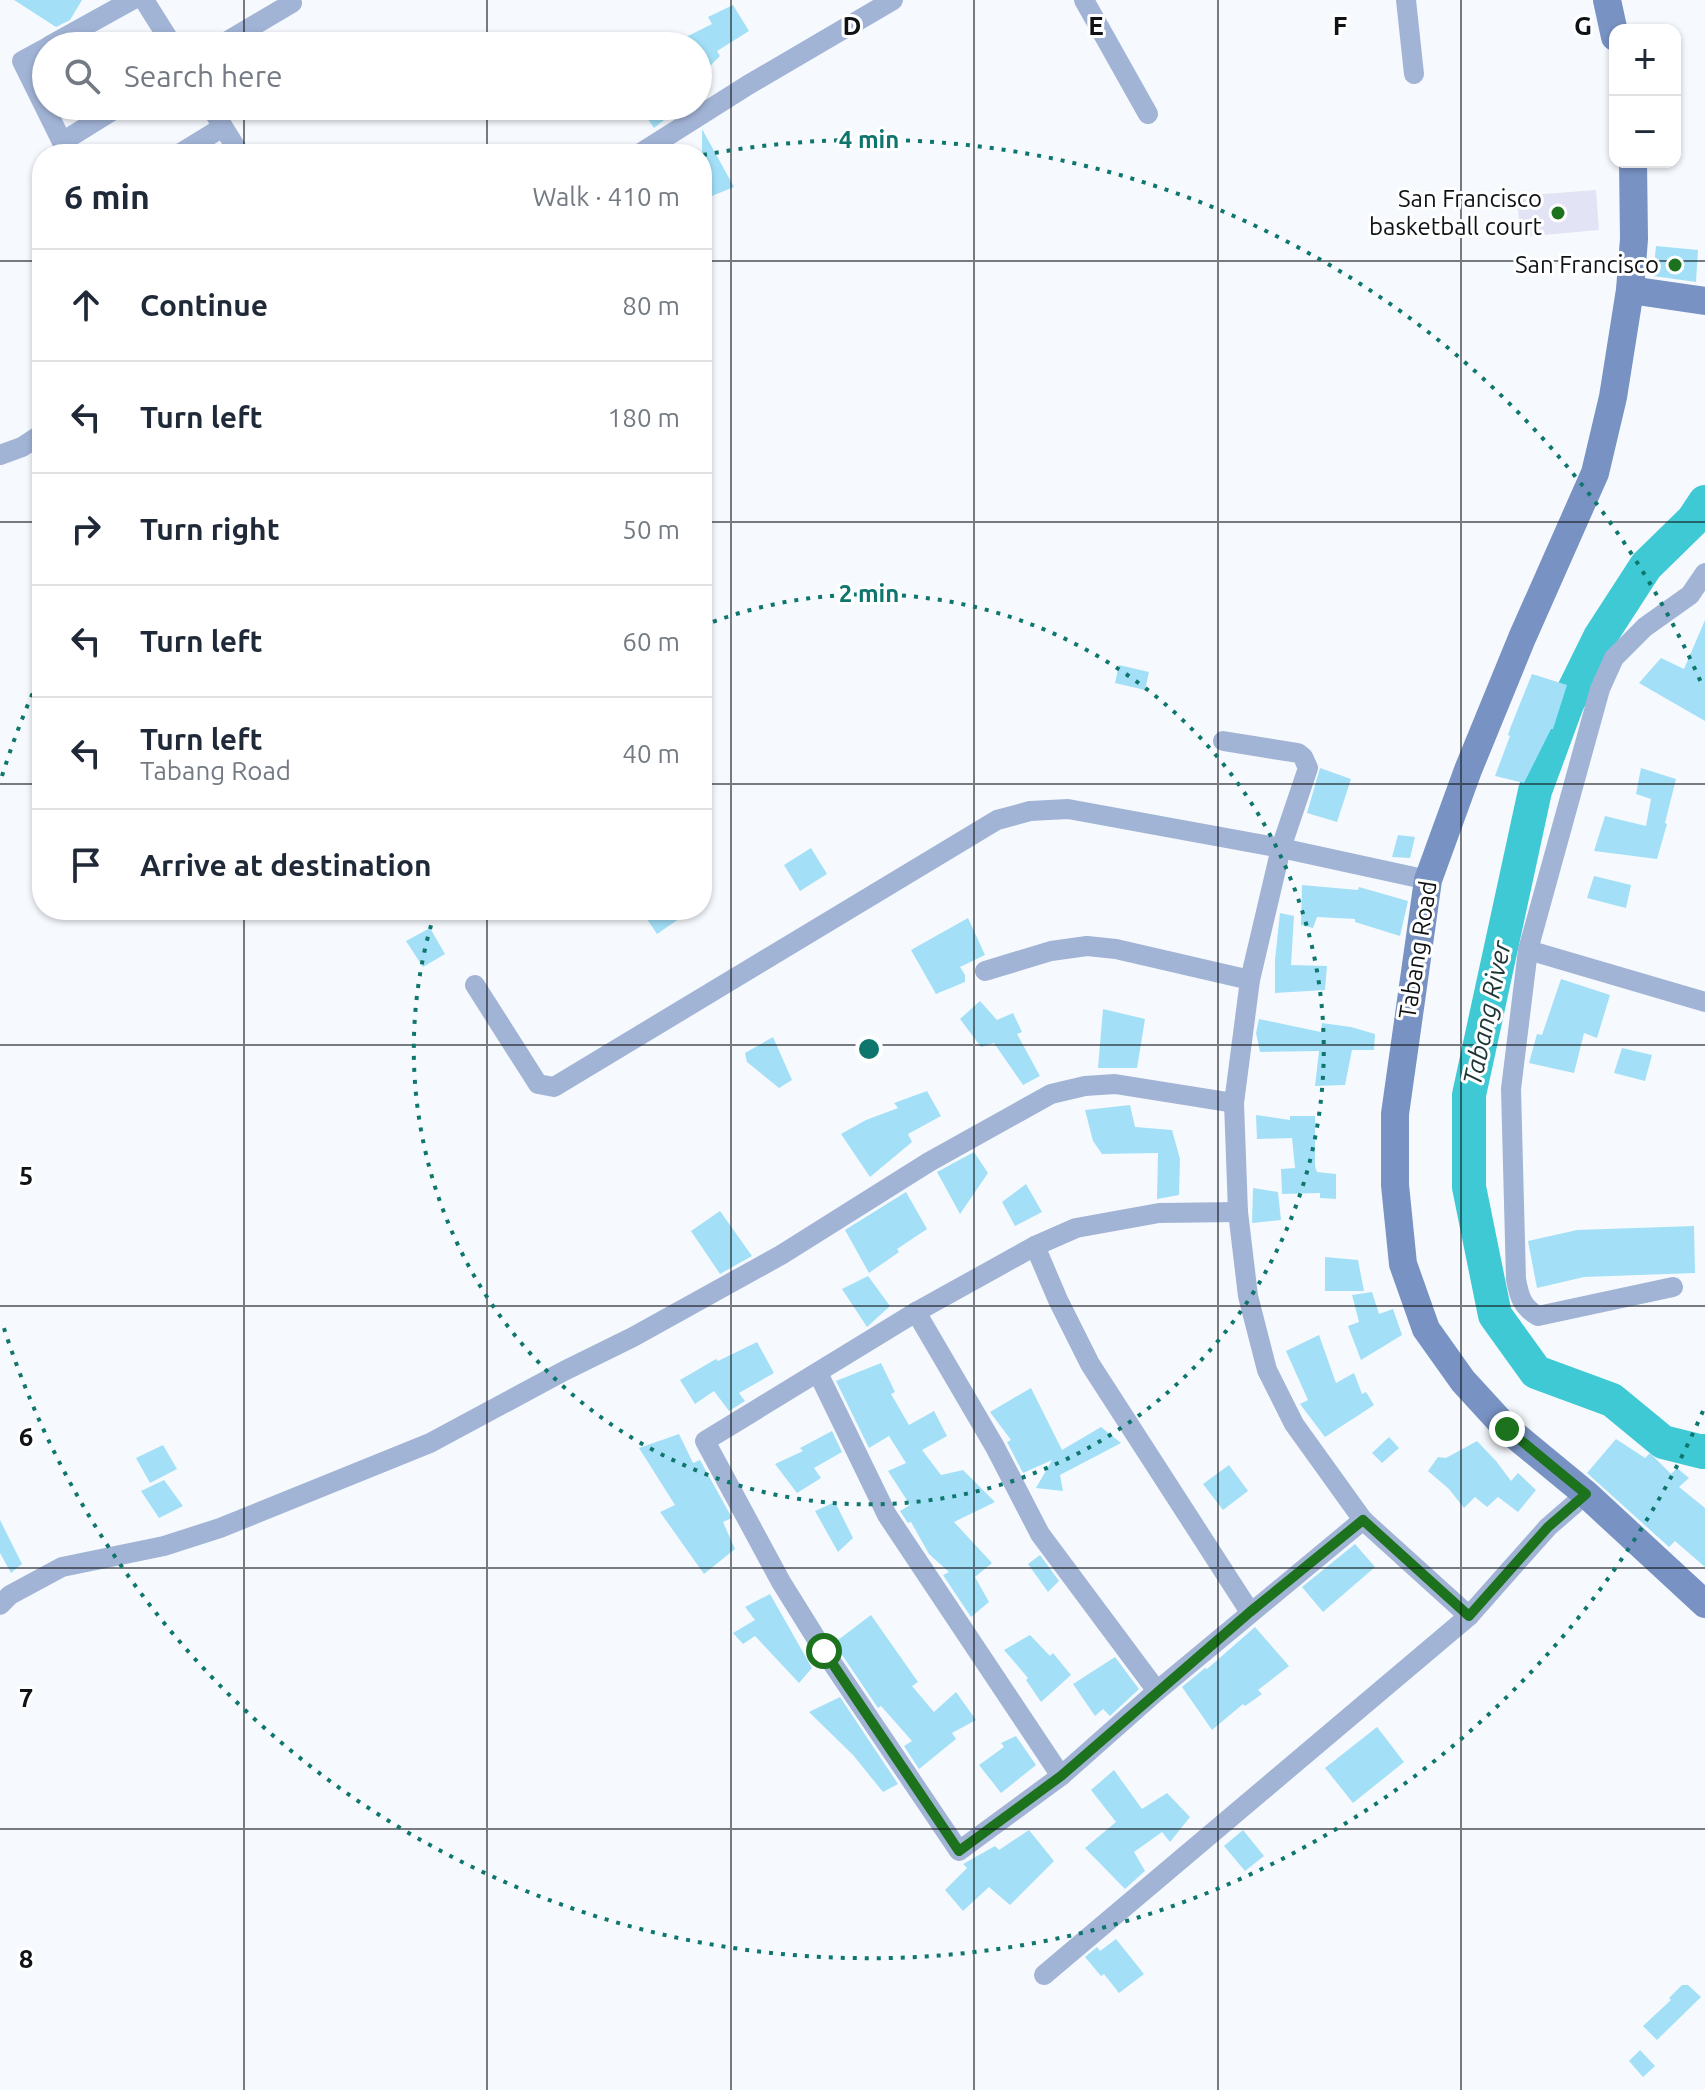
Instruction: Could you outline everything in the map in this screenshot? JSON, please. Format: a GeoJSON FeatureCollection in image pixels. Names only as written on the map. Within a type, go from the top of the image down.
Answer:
{"type":"FeatureCollection","features":[{"type":"Feature","properties":{"kind":"main road"},"geometry":{"type":"LineString","coordinates":[[1607,0],[1612,24]]}},
{"type":"Feature","properties":{"kind":"main road","name":"Tabang Road"},"geometry":{"type":"LineString","coordinates":[[1633,168],[1634,239],[1630,290],[1613,397],[1595,473],[1522,638],[1468,770],[1428,880],[1395,1114],[1395,1185],[1403,1264],[1426,1329],[1463,1381],[1507,1429],[1586,1494],[1704,1599]]}},
{"type":"Feature","properties":{"kind":"main road"},"geometry":{"type":"LineString","coordinates":[[1630,290],[1705,301]]}},
{"type":"Feature","properties":{"kind":"street"},"geometry":{"type":"LineString","coordinates":[[243,32],[292,3],[291,0]]}},
{"type":"Feature","properties":{"kind":"street"},"geometry":{"type":"LineString","coordinates":[[712,108],[893,0]]}},
{"type":"Feature","properties":{"kind":"street"},"geometry":{"type":"LineString","coordinates":[[1084,0],[1148,114]]}},
{"type":"Feature","properties":{"kind":"street"},"geometry":{"type":"LineString","coordinates":[[1406,0],[1414,74]]}},
{"type":"Feature","properties":{"kind":"street"},"geometry":{"type":"LineString","coordinates":[[79,32],[144,1],[164,32]]}},
{"type":"Feature","properties":{"kind":"street"},"geometry":{"type":"LineString","coordinates":[[32,55],[22,61],[32,81]]}},
{"type":"Feature","properties":{"kind":"street"},"geometry":{"type":"LineString","coordinates":[[51,120],[63,144]]}},
{"type":"Feature","properties":{"kind":"street"},"geometry":{"type":"LineString","coordinates":[[70,144],[102,120]]}},
{"type":"Feature","properties":{"kind":"street"},"geometry":{"type":"LineString","coordinates":[[219,120],[234,144]]}},
{"type":"Feature","properties":{"kind":"street"},"geometry":{"type":"LineString","coordinates":[[655,144],[693,120]]}},
{"type":"Feature","properties":{"kind":"street"},"geometry":{"type":"LineString","coordinates":[[195,144],[223,127]]}},
{"type":"Feature","properties":{"kind":"street"},"geometry":{"type":"LineString","coordinates":[[0,455],[32,440]]}},
{"type":"Feature","properties":{"kind":"street"},"geometry":{"type":"LineString","coordinates":[[1673,1287],[1538,1316],[1526,1310],[1516,1279],[1511,1089],[1528,950],[1600,689],[1614,658],[1645,627],[1690,595],[1705,573]]}},
{"type":"Feature","properties":{"kind":"street"},"geometry":{"type":"LineString","coordinates":[[1223,741],[1298,753],[1308,768],[1281,848],[1250,980],[1234,1103],[1238,1212],[1248,1296],[1267,1370],[1294,1424],[1363,1520],[1469,1616]]}},
{"type":"Feature","properties":{"kind":"street"},"geometry":{"type":"LineString","coordinates":[[475,985],[538,1084],[554,1087],[997,820],[1030,811],[1068,809],[1281,848],[1428,880]]}},
{"type":"Feature","properties":{"kind":"street"},"geometry":{"type":"LineString","coordinates":[[985,971],[1051,951],[1087,946],[1116,949],[1250,980]]}},
{"type":"Feature","properties":{"kind":"street"},"geometry":{"type":"LineString","coordinates":[[1528,950],[1705,1002]]}},
{"type":"Feature","properties":{"kind":"street"},"geometry":{"type":"LineString","coordinates":[[0,1605],[10,1595],[62,1567],[164,1546],[220,1528],[430,1443],[768,1263],[929,1162],[1051,1094],[1085,1086],[1115,1084],[1234,1103]]}},
{"type":"Feature","properties":{"kind":"street"},"geometry":{"type":"LineString","coordinates":[[1238,1212],[1159,1213],[1076,1228],[1035,1246],[916,1312],[705,1441],[781,1582],[959,1851],[1061,1776],[1250,1612],[1363,1520]]}},
{"type":"Feature","properties":{"kind":"street"},"geometry":{"type":"LineString","coordinates":[[1035,1246],[1090,1364],[1250,1612]]}},
{"type":"Feature","properties":{"kind":"street"},"geometry":{"type":"LineString","coordinates":[[916,1312],[995,1447],[1040,1534],[1157,1691]]}},
{"type":"Feature","properties":{"kind":"street"},"geometry":{"type":"LineString","coordinates":[[818,1373],[887,1515],[1061,1776]]}},
{"type":"Feature","properties":{"kind":"street"},"geometry":{"type":"LineString","coordinates":[[1044,1975],[1469,1616],[1548,1527],[1586,1494]]}},
{"type":"Feature","properties":{"kind":"shaded area","name":"San Francisco basketball court"},"geometry":{"type":"Polygon","coordinates":[[[1596,190],[1599,230],[1520,237],[1517,196],[1596,190]]]}},
{"type":"Feature","properties":{"kind":"building"},"geometry":{"type":"Polygon","coordinates":[[[14,0],[82,0],[70,20],[56,27],[14,0]]]}},
{"type":"Feature","properties":{"kind":"building"},"geometry":{"type":"Polygon","coordinates":[[[733,5],[749,31],[717,51],[720,56],[712,64],[712,32],[696,32],[712,24],[708,17],[733,5]]]}},
{"type":"Feature","properties":{"kind":"building"},"geometry":{"type":"Polygon","coordinates":[[[649,120],[664,120],[654,128],[649,120]]]}},
{"type":"Feature","properties":{"kind":"building"},"geometry":{"type":"Polygon","coordinates":[[[702,129],[710,144],[702,144],[702,129]]]}},
{"type":"Feature","properties":{"kind":"building"},"geometry":{"type":"Polygon","coordinates":[[[712,147],[734,187],[712,196],[712,147]]]}},
{"type":"Feature","properties":{"kind":"building","name":"San Francisco"},"geometry":{"type":"Polygon","coordinates":[[[1656,246],[1698,250],[1696,282],[1653,276],[1656,246]]]}},
{"type":"Feature","properties":{"kind":"building"},"geometry":{"type":"Polygon","coordinates":[[[1705,620],[1705,721],[1639,683],[1661,658],[1684,669],[1705,620]]]}},
{"type":"Feature","properties":{"kind":"building"},"geometry":{"type":"Polygon","coordinates":[[[1119,665],[1149,672],[1145,690],[1115,683],[1119,665]]]}},
{"type":"Feature","properties":{"kind":"building"},"geometry":{"type":"Polygon","coordinates":[[[1532,674],[1567,685],[1553,729],[1524,783],[1495,776],[1532,674]]]}},
{"type":"Feature","properties":{"kind":"building"},"geometry":{"type":"Polygon","coordinates":[[[1320,768],[1351,779],[1337,822],[1307,813],[1320,768]]]}},
{"type":"Feature","properties":{"kind":"building"},"geometry":{"type":"Polygon","coordinates":[[[1641,768],[1676,779],[1657,859],[1594,851],[1605,816],[1646,826],[1651,799],[1636,794],[1641,768]]]}},
{"type":"Feature","properties":{"kind":"building"},"geometry":{"type":"Polygon","coordinates":[[[1398,835],[1415,837],[1410,858],[1392,857],[1398,835]]]}},
{"type":"Feature","properties":{"kind":"building"},"geometry":{"type":"Polygon","coordinates":[[[811,848],[827,874],[800,891],[784,865],[811,848]]]}},
{"type":"Feature","properties":{"kind":"building"},"geometry":{"type":"Polygon","coordinates":[[[1594,876],[1631,885],[1626,908],[1587,898],[1594,876]]]}},
{"type":"Feature","properties":{"kind":"building"},"geometry":{"type":"Polygon","coordinates":[[[1302,885],[1358,890],[1359,887],[1408,901],[1400,936],[1355,922],[1355,919],[1317,917],[1313,928],[1301,925],[1302,885]]]}},
{"type":"Feature","properties":{"kind":"building"},"geometry":{"type":"Polygon","coordinates":[[[1280,913],[1294,916],[1291,965],[1327,966],[1325,990],[1275,993],[1280,913]]]}},
{"type":"Feature","properties":{"kind":"building"},"geometry":{"type":"Polygon","coordinates":[[[968,918],[985,955],[960,967],[965,982],[936,994],[911,950],[968,918]]]}},
{"type":"Feature","properties":{"kind":"building"},"geometry":{"type":"Polygon","coordinates":[[[648,920],[677,920],[657,934],[648,920]]]}},
{"type":"Feature","properties":{"kind":"building"},"geometry":{"type":"Polygon","coordinates":[[[430,928],[445,954],[423,967],[406,941],[430,928]]]}},
{"type":"Feature","properties":{"kind":"building"},"geometry":{"type":"Polygon","coordinates":[[[1561,979],[1610,995],[1597,1038],[1584,1033],[1574,1073],[1529,1063],[1537,1034],[1542,1035],[1561,979]]]}},
{"type":"Feature","properties":{"kind":"building"},"geometry":{"type":"Polygon","coordinates":[[[980,1001],[997,1020],[1013,1013],[1022,1032],[1017,1034],[1040,1076],[1023,1085],[994,1043],[981,1047],[960,1019],[980,1001]]]}},
{"type":"Feature","properties":{"kind":"building"},"geometry":{"type":"Polygon","coordinates":[[[1103,1009],[1145,1019],[1137,1068],[1098,1068],[1103,1009]]]}},
{"type":"Feature","properties":{"kind":"building"},"geometry":{"type":"Polygon","coordinates":[[[1259,1019],[1321,1032],[1322,1023],[1351,1027],[1375,1034],[1374,1050],[1352,1050],[1345,1085],[1315,1086],[1319,1051],[1260,1052],[1256,1033],[1259,1019]]]}},
{"type":"Feature","properties":{"kind":"building"},"geometry":{"type":"Polygon","coordinates":[[[773,1037],[792,1080],[779,1088],[747,1062],[745,1053],[773,1037]]]}},
{"type":"Feature","properties":{"kind":"building"},"geometry":{"type":"Polygon","coordinates":[[[1622,1048],[1652,1055],[1645,1081],[1614,1073],[1622,1048]]]}},
{"type":"Feature","properties":{"kind":"building"},"geometry":{"type":"Polygon","coordinates":[[[927,1091],[941,1116],[908,1134],[912,1142],[870,1177],[841,1134],[898,1108],[894,1103],[927,1091]]]}},
{"type":"Feature","properties":{"kind":"building"},"geometry":{"type":"Polygon","coordinates":[[[1130,1105],[1135,1127],[1172,1130],[1180,1159],[1179,1195],[1157,1199],[1158,1153],[1102,1154],[1093,1141],[1085,1110],[1130,1105]]]}},
{"type":"Feature","properties":{"kind":"building"},"geometry":{"type":"Polygon","coordinates":[[[1256,1115],[1290,1120],[1290,1116],[1315,1116],[1315,1166],[1317,1172],[1336,1174],[1336,1199],[1320,1198],[1320,1193],[1282,1194],[1281,1169],[1295,1168],[1292,1138],[1257,1139],[1256,1115]]]}},
{"type":"Feature","properties":{"kind":"building"},"geometry":{"type":"Polygon","coordinates":[[[974,1152],[988,1173],[960,1214],[937,1172],[974,1152]]]}},
{"type":"Feature","properties":{"kind":"building"},"geometry":{"type":"Polygon","coordinates":[[[1026,1184],[1042,1212],[1015,1226],[1002,1202],[1026,1184]]]}},
{"type":"Feature","properties":{"kind":"building"},"geometry":{"type":"Polygon","coordinates":[[[1253,1188],[1278,1192],[1281,1220],[1252,1223],[1253,1188]]]}},
{"type":"Feature","properties":{"kind":"building"},"geometry":{"type":"Polygon","coordinates":[[[906,1192],[927,1229],[869,1273],[845,1230],[906,1192]]]}},
{"type":"Feature","properties":{"kind":"building"},"geometry":{"type":"Polygon","coordinates":[[[720,1211],[752,1256],[720,1274],[691,1231],[720,1211]]]}},
{"type":"Feature","properties":{"kind":"building"},"geometry":{"type":"Polygon","coordinates":[[[1694,1226],[1695,1273],[1584,1277],[1537,1288],[1528,1241],[1577,1230],[1694,1226]]]}},
{"type":"Feature","properties":{"kind":"building"},"geometry":{"type":"Polygon","coordinates":[[[1325,1257],[1358,1260],[1364,1291],[1325,1291],[1325,1257]]]}},
{"type":"Feature","properties":{"kind":"building"},"geometry":{"type":"Polygon","coordinates":[[[868,1276],[890,1306],[867,1327],[842,1289],[868,1276]]]}},
{"type":"Feature","properties":{"kind":"building"},"geometry":{"type":"Polygon","coordinates":[[[1372,1292],[1379,1314],[1393,1309],[1402,1335],[1361,1360],[1348,1326],[1359,1322],[1352,1295],[1372,1292]]]}},
{"type":"Feature","properties":{"kind":"building"},"geometry":{"type":"Polygon","coordinates":[[[1319,1335],[1336,1383],[1354,1373],[1362,1394],[1366,1392],[1374,1405],[1325,1437],[1300,1404],[1308,1400],[1286,1351],[1319,1335]]]}},
{"type":"Feature","properties":{"kind":"building"},"geometry":{"type":"Polygon","coordinates":[[[757,1342],[774,1373],[739,1393],[745,1401],[729,1411],[714,1391],[695,1404],[680,1380],[716,1359],[718,1361],[757,1342]]]}},
{"type":"Feature","properties":{"kind":"building"},"geometry":{"type":"Polygon","coordinates":[[[881,1363],[895,1392],[891,1394],[909,1425],[934,1411],[947,1436],[922,1450],[941,1475],[963,1470],[995,1502],[954,1522],[992,1563],[975,1577],[989,1602],[971,1617],[943,1575],[949,1572],[929,1554],[911,1522],[908,1523],[900,1511],[910,1505],[888,1471],[906,1463],[889,1436],[869,1448],[836,1381],[881,1363]]]}},
{"type":"Feature","properties":{"kind":"building"},"geometry":{"type":"Polygon","coordinates":[[[1031,1388],[1062,1450],[1101,1427],[1121,1443],[1060,1475],[1063,1491],[1036,1488],[1052,1460],[1023,1473],[1007,1442],[1011,1440],[990,1412],[1031,1388]]]}},
{"type":"Feature","properties":{"kind":"building"},"geometry":{"type":"Polygon","coordinates":[[[832,1431],[842,1452],[814,1468],[821,1478],[797,1493],[775,1464],[803,1451],[800,1448],[832,1431]]]}},
{"type":"Feature","properties":{"kind":"building"},"geometry":{"type":"Polygon","coordinates":[[[679,1434],[693,1463],[700,1460],[732,1518],[723,1522],[735,1549],[704,1574],[660,1512],[675,1505],[639,1448],[679,1434]]]}},
{"type":"Feature","properties":{"kind":"building"},"geometry":{"type":"Polygon","coordinates":[[[1389,1437],[1399,1448],[1382,1463],[1372,1453],[1389,1437]]]}},
{"type":"Feature","properties":{"kind":"building"},"geometry":{"type":"Polygon","coordinates":[[[1616,1439],[1645,1458],[1650,1453],[1671,1474],[1677,1468],[1689,1478],[1679,1487],[1705,1508],[1705,1567],[1675,1541],[1669,1547],[1587,1473],[1616,1439]]]}},
{"type":"Feature","properties":{"kind":"building"},"geometry":{"type":"Polygon","coordinates":[[[1477,1441],[1511,1481],[1518,1473],[1536,1490],[1518,1512],[1498,1497],[1487,1507],[1475,1497],[1464,1508],[1449,1489],[1428,1471],[1438,1457],[1446,1458],[1477,1441]]]}},
{"type":"Feature","properties":{"kind":"building"},"geometry":{"type":"Polygon","coordinates":[[[163,1445],[177,1469],[150,1483],[136,1458],[163,1445]]]}},
{"type":"Feature","properties":{"kind":"building"},"geometry":{"type":"Polygon","coordinates":[[[1229,1465],[1248,1491],[1223,1510],[1203,1484],[1229,1465]]]}},
{"type":"Feature","properties":{"kind":"building"},"geometry":{"type":"Polygon","coordinates":[[[164,1480],[183,1506],[159,1518],[141,1491],[164,1480]]]}},
{"type":"Feature","properties":{"kind":"building"},"geometry":{"type":"Polygon","coordinates":[[[835,1502],[853,1538],[838,1552],[815,1511],[835,1502]]]}},
{"type":"Feature","properties":{"kind":"building"},"geometry":{"type":"Polygon","coordinates":[[[0,1520],[22,1564],[11,1573],[0,1553],[0,1520]]]}},
{"type":"Feature","properties":{"kind":"building"},"geometry":{"type":"Polygon","coordinates":[[[1355,1544],[1375,1567],[1323,1612],[1302,1587],[1355,1544]]]}},
{"type":"Feature","properties":{"kind":"building"},"geometry":{"type":"Polygon","coordinates":[[[1040,1555],[1059,1581],[1048,1592],[1028,1564],[1040,1555]]]}},
{"type":"Feature","properties":{"kind":"building"},"geometry":{"type":"Polygon","coordinates":[[[770,1594],[812,1668],[799,1683],[755,1636],[743,1644],[733,1633],[755,1620],[745,1607],[770,1594]]]}},
{"type":"Feature","properties":{"kind":"building"},"geometry":{"type":"Polygon","coordinates":[[[871,1615],[918,1682],[912,1686],[934,1712],[956,1692],[976,1720],[952,1733],[956,1739],[919,1769],[904,1746],[912,1741],[881,1706],[878,1708],[834,1643],[871,1615]]]}},
{"type":"Feature","properties":{"kind":"building"},"geometry":{"type":"Polygon","coordinates":[[[1255,1627],[1289,1666],[1258,1690],[1262,1694],[1245,1706],[1243,1704],[1212,1730],[1182,1687],[1255,1627]]]}},
{"type":"Feature","properties":{"kind":"building"},"geometry":{"type":"Polygon","coordinates":[[[1030,1635],[1050,1656],[1053,1653],[1071,1675],[1041,1702],[1026,1680],[1028,1678],[1004,1650],[1030,1635]]]}},
{"type":"Feature","properties":{"kind":"building"},"geometry":{"type":"Polygon","coordinates":[[[1115,1657],[1139,1689],[1110,1716],[1103,1709],[1095,1716],[1073,1684],[1115,1657]]]}},
{"type":"Feature","properties":{"kind":"building"},"geometry":{"type":"Polygon","coordinates":[[[840,1697],[898,1784],[883,1792],[853,1755],[809,1712],[840,1697]]]}},
{"type":"Feature","properties":{"kind":"building"},"geometry":{"type":"Polygon","coordinates":[[[1377,1727],[1404,1762],[1353,1803],[1325,1768],[1377,1727]]]}},
{"type":"Feature","properties":{"kind":"building"},"geometry":{"type":"Polygon","coordinates":[[[1016,1736],[1036,1765],[1001,1793],[979,1765],[1004,1747],[1001,1743],[1016,1736]]]}},
{"type":"Feature","properties":{"kind":"building"},"geometry":{"type":"Polygon","coordinates":[[[1114,1770],[1142,1809],[1167,1793],[1190,1817],[1170,1842],[1162,1832],[1134,1852],[1145,1871],[1125,1889],[1085,1848],[1116,1822],[1091,1790],[1114,1770]]]}},
{"type":"Feature","properties":{"kind":"building"},"geometry":{"type":"Polygon","coordinates":[[[1029,1830],[1054,1861],[1010,1905],[989,1887],[963,1911],[945,1890],[967,1868],[963,1864],[995,1846],[999,1850],[1029,1830]]]}},
{"type":"Feature","properties":{"kind":"building"},"geometry":{"type":"Polygon","coordinates":[[[1243,1830],[1264,1856],[1245,1871],[1224,1846],[1243,1830]]]}},
{"type":"Feature","properties":{"kind":"building"},"geometry":{"type":"Polygon","coordinates":[[[1116,1939],[1144,1974],[1119,1993],[1085,1957],[1097,1947],[1100,1951],[1116,1939]]]}},
{"type":"Feature","properties":{"kind":"building"},"geometry":{"type":"Polygon","coordinates":[[[1682,1985],[1688,1985],[1701,1997],[1657,2040],[1643,2026],[1682,1985]]]}},
{"type":"Feature","properties":{"kind":"building"},"geometry":{"type":"Polygon","coordinates":[[[1640,2050],[1655,2066],[1643,2077],[1629,2061],[1640,2050]]]}},
{"type":"Feature","properties":{"kind":"waterway","name":"Tabang River"},"geometry":{"type":"LineString","coordinates":[[1705,502],[1693,520],[1646,566],[1600,637],[1567,704],[1535,791],[1469,1095],[1469,1187],[1495,1315],[1536,1372],[1612,1400],[1663,1442],[1705,1451]]}},
{"type":"Feature","properties":{"kind":"place","name":"San Francisco basketball court"},"geometry":{"type":"Point","coordinates":[1558,213]}},
{"type":"Feature","properties":{"kind":"place","name":"San Francisco"},"geometry":{"type":"Point","coordinates":[1675,265]}},
{"type":"Feature","properties":{"kind":"route"},"geometry":{"type":"LineString","coordinates":[[824,1651],[959,1851],[1061,1776],[1250,1612],[1363,1520],[1469,1616],[1548,1527],[1586,1494],[1507,1429]]}}]}
